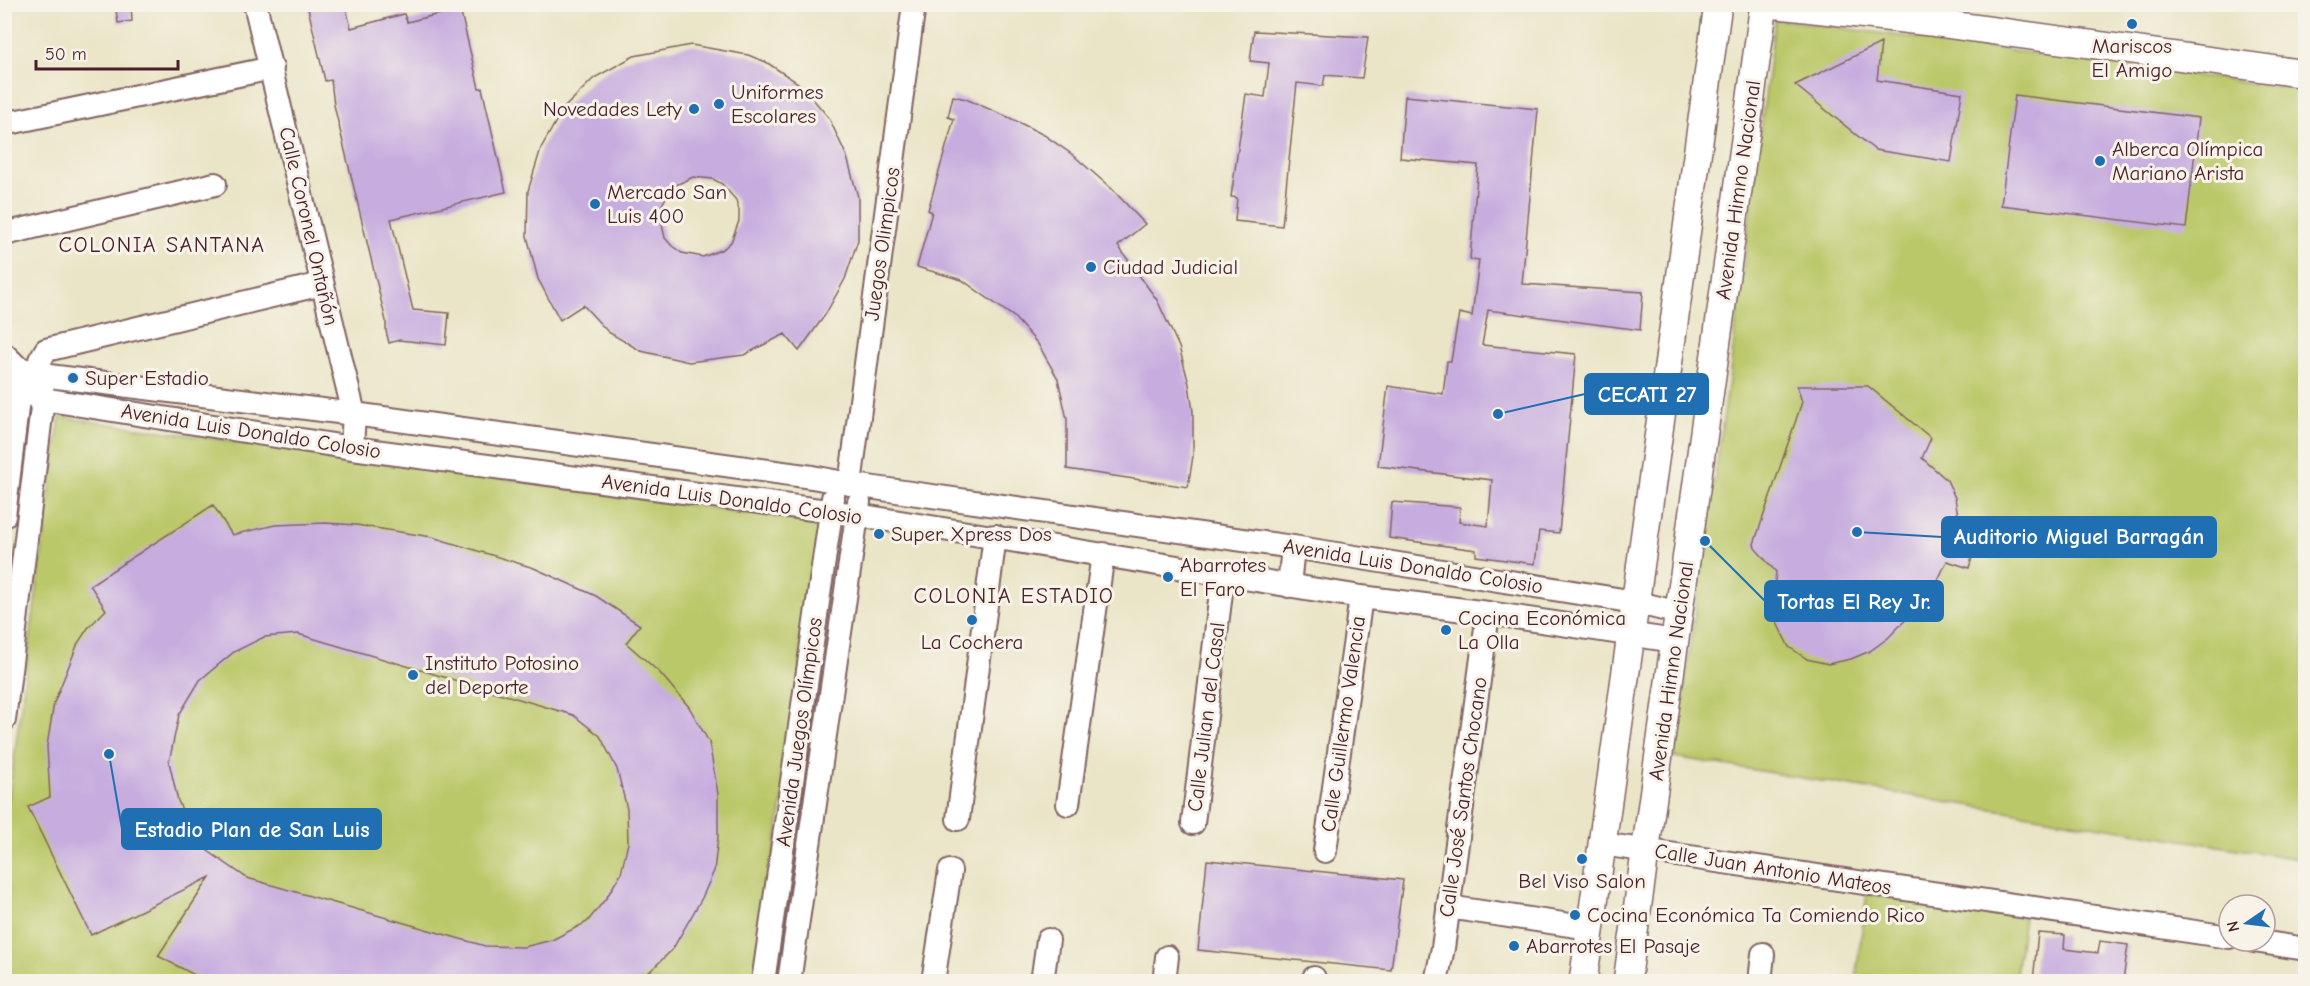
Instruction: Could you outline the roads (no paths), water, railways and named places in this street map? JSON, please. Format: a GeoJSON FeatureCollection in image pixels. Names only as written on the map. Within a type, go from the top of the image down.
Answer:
{"type":"FeatureCollection","features":[{"type":"Feature","properties":{"kind":"main road"},"geometry":{"type":"LineString","coordinates":[[1583,981],[1718,4]]}},
{"type":"Feature","properties":{"kind":"main road","name":"Avenida Himno Nacional"},"geometry":{"type":"LineString","coordinates":[[1627,981],[1764,4]]}},
{"type":"Feature","properties":{"kind":"main road"},"geometry":{"type":"LineString","coordinates":[[1769,4],[1932,13],[2306,74]]}},
{"type":"Feature","properties":{"kind":"main road"},"geometry":{"type":"LineString","coordinates":[[1680,282],[1725,283]]}},
{"type":"Feature","properties":{"kind":"street","name":"Calle Coronel Ontañón"},"geometry":{"type":"LineString","coordinates":[[255,4],[354,414],[352,448]]}},
{"type":"Feature","properties":{"kind":"street","name":"Juegos Olimpicos"},"geometry":{"type":"LineString","coordinates":[[849,484],[914,4]]}},
{"type":"Feature","properties":{"kind":"street"},"geometry":{"type":"LineString","coordinates":[[4,124],[272,68]]}},
{"type":"Feature","properties":{"kind":"street"},"geometry":{"type":"LineString","coordinates":[[4,234],[215,184]]}},
{"type":"Feature","properties":{"kind":"street"},"geometry":{"type":"LineString","coordinates":[[4,720],[43,399],[40,360],[46,350],[322,284]]}},
{"type":"Feature","properties":{"kind":"street","name":"Avenida Luis Donaldo Colosio"},"geometry":{"type":"LineString","coordinates":[[4,354],[17,367],[41,375],[354,414],[1293,547],[1635,602],[1679,613]]}},
{"type":"Feature","properties":{"kind":"street"},"geometry":{"type":"LineString","coordinates":[[4,516],[12,388],[41,375]]}},
{"type":"Feature","properties":{"kind":"street","name":"Avenida Luis Donaldo Colosio"},"geometry":{"type":"LineString","coordinates":[[12,388],[43,399],[352,448],[856,515],[995,536],[1223,576],[1675,641]]}},
{"type":"Feature","properties":{"kind":"street"},"geometry":{"type":"LineString","coordinates":[[578,478],[583,446]]}},
{"type":"Feature","properties":{"kind":"street","name":"Avenida Juegos Olímpicos"},"geometry":{"type":"LineString","coordinates":[[763,981],[831,512],[849,484]]}},
{"type":"Feature","properties":{"kind":"street","name":"Avenida Juegos Olímpicos"},"geometry":{"type":"LineString","coordinates":[[789,981],[856,515],[849,484]]}},
{"type":"Feature","properties":{"kind":"street"},"geometry":{"type":"LineString","coordinates":[[958,819],[995,536]]}},
{"type":"Feature","properties":{"kind":"street"},"geometry":{"type":"LineString","coordinates":[[1289,586],[1293,547]]}},
{"type":"Feature","properties":{"kind":"street"},"geometry":{"type":"LineString","coordinates":[[1068,804],[1103,554]]}},
{"type":"Feature","properties":{"kind":"street","name":"Calle Julian del Casal"},"geometry":{"type":"LineString","coordinates":[[1193,823],[1223,576]]}},
{"type":"Feature","properties":{"kind":"street","name":"Calle Guillermo Valencia"},"geometry":{"type":"LineString","coordinates":[[1325,851],[1361,597]]}},
{"type":"Feature","properties":{"kind":"street","name":"Calle José Santos Chocano"},"geometry":{"type":"LineString","coordinates":[[1436,981],[1443,948],[1488,613]]}},
{"type":"Feature","properties":{"kind":"street","name":"Calle Juan Antonio Mateos"},"geometry":{"type":"LineString","coordinates":[[1602,844],[2217,935]]}},
{"type":"Feature","properties":{"kind":"street"},"geometry":{"type":"LineString","coordinates":[[933,981],[950,871]]}},
{"type":"Feature","properties":{"kind":"street"},"geometry":{"type":"LineString","coordinates":[[1449,899],[1590,928]]}},
{"type":"Feature","properties":{"kind":"street"},"geometry":{"type":"LineString","coordinates":[[1042,981],[1048,940]]}},
{"type":"Feature","properties":{"kind":"street"},"geometry":{"type":"LineString","coordinates":[[2277,945],[2306,949]]}},
{"type":"Feature","properties":{"kind":"street"},"geometry":{"type":"LineString","coordinates":[[1760,981],[1763,954]]}},
{"type":"Feature","properties":{"kind":"street"},"geometry":{"type":"LineString","coordinates":[[1164,981],[1167,957]]}},
{"type":"Feature","properties":{"kind":"place","name":"Mariscos El Amigo"},"geometry":{"type":"Point","coordinates":[2132,24]}},
{"type":"Feature","properties":{"kind":"place","name":"Uniformes Escolares"},"geometry":{"type":"Point","coordinates":[719,104]}},
{"type":"Feature","properties":{"kind":"place","name":"Novedades Lety"},"geometry":{"type":"Point","coordinates":[694,109]}},
{"type":"Feature","properties":{"kind":"place","name":"Alberca Olímpica Mariano Arista"},"geometry":{"type":"Point","coordinates":[2100,161]}},
{"type":"Feature","properties":{"kind":"place","name":"Mercado San Luis 400"},"geometry":{"type":"Point","coordinates":[595,204]}},
{"type":"Feature","properties":{"kind":"place","name":"Ciudad Judicial"},"geometry":{"type":"Point","coordinates":[1091,267]}},
{"type":"Feature","properties":{"kind":"place","name":"Super Estadio"},"geometry":{"type":"Point","coordinates":[73,378]}},
{"type":"Feature","properties":{"kind":"place","name":"CECATI 27"},"geometry":{"type":"Point","coordinates":[1498,414]}},
{"type":"Feature","properties":{"kind":"place","name":"Auditorio Miguel Barragán"},"geometry":{"type":"Point","coordinates":[1857,532]}},
{"type":"Feature","properties":{"kind":"place","name":"Super Xpress Dos"},"geometry":{"type":"Point","coordinates":[879,534]}},
{"type":"Feature","properties":{"kind":"place","name":"Tortas El Rey Jr."},"geometry":{"type":"Point","coordinates":[1705,541]}},
{"type":"Feature","properties":{"kind":"place","name":"Abarrotes El Faro"},"geometry":{"type":"Point","coordinates":[1168,577]}},
{"type":"Feature","properties":{"kind":"place","name":"La Cochera"},"geometry":{"type":"Point","coordinates":[972,620]}},
{"type":"Feature","properties":{"kind":"place","name":"Cocina Económica La Olla"},"geometry":{"type":"Point","coordinates":[1446,630]}},
{"type":"Feature","properties":{"kind":"place","name":"Instituto Potosino del Deporte"},"geometry":{"type":"Point","coordinates":[413,675]}},
{"type":"Feature","properties":{"kind":"place","name":"Estadio Plan de San Luis"},"geometry":{"type":"Point","coordinates":[109,754]}},
{"type":"Feature","properties":{"kind":"place","name":"Bel Viso Salon"},"geometry":{"type":"Point","coordinates":[1582,859]}},
{"type":"Feature","properties":{"kind":"place","name":"Cocina Económica Ta Comiendo Rico"},"geometry":{"type":"Point","coordinates":[1575,915]}},
{"type":"Feature","properties":{"kind":"place","name":"Abarrotes El Pasaje"},"geometry":{"type":"Point","coordinates":[1514,946]}},
{"type":"Feature","properties":{"kind":"district","name":"COLONIA SANTANA"},"geometry":{"type":"Point","coordinates":[162,245]}},
{"type":"Feature","properties":{"kind":"district","name":"COLONIA ESTADIO"},"geometry":{"type":"Point","coordinates":[1014,596]}}]}
